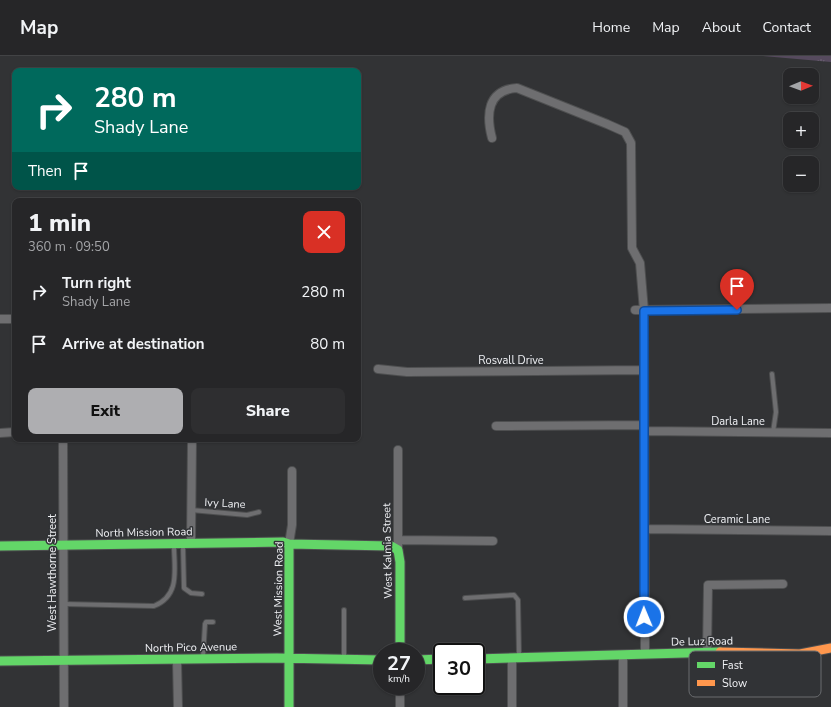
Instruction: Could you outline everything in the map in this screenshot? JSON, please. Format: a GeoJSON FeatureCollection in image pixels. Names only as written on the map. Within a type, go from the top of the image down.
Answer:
{"type":"FeatureCollection","features":[{"type":"Feature","properties":{"kind":"main road","name":"North Mission Road"},"geometry":{"type":"LineString","coordinates":[[0,546],[282,542],[289,544],[391,546],[398,550]]}},
{"type":"Feature","properties":{"kind":"main road","name":"West Mission Road"},"geometry":{"type":"LineString","coordinates":[[289,544],[290,707]]}},
{"type":"Feature","properties":{"kind":"main road","name":"West Kalmia Street"},"geometry":{"type":"LineString","coordinates":[[398,550],[400,562],[400,643]]}},
{"type":"Feature","properties":{"kind":"main road","name":"De Luz Road"},"geometry":{"type":"LineString","coordinates":[[816,651],[831,648]]}},
{"type":"Feature","properties":{"kind":"main road","name":"De Luz Road"},"geometry":{"type":"LineString","coordinates":[[485,659],[689,653]]}},
{"type":"Feature","properties":{"kind":"main road","name":"North Pico Avenue"},"geometry":{"type":"LineString","coordinates":[[0,661],[289,658],[373,660]]}},
{"type":"Feature","properties":{"kind":"street"},"geometry":{"type":"LineString","coordinates":[[492,138],[488,122],[488,112],[493,101],[509,89],[517,88],[624,132],[631,143],[632,248],[640,263],[644,311],[645,654]]}},
{"type":"Feature","properties":{"kind":"street"},"geometry":{"type":"LineString","coordinates":[[635,310],[831,308]]}},
{"type":"Feature","properties":{"kind":"street"},"geometry":{"type":"LineString","coordinates":[[0,318],[12,319]]}},
{"type":"Feature","properties":{"kind":"street","name":"Rosvall Drive"},"geometry":{"type":"LineString","coordinates":[[378,369],[407,372],[644,370]]}},
{"type":"Feature","properties":{"kind":"street","name":"Darla Lane"},"geometry":{"type":"LineString","coordinates":[[496,426],[831,432]]}},
{"type":"Feature","properties":{"kind":"street"},"geometry":{"type":"LineString","coordinates":[[0,433],[12,432]]}},
{"type":"Feature","properties":{"kind":"street","name":"West Hawthorne Street"},"geometry":{"type":"LineString","coordinates":[[63,442],[64,707]]}},
{"type":"Feature","properties":{"kind":"street"},"geometry":{"type":"LineString","coordinates":[[182,544],[190,510],[192,442]]}},
{"type":"Feature","properties":{"kind":"street","name":"West Kalmia Street"},"geometry":{"type":"LineString","coordinates":[[398,450],[398,550]]}},
{"type":"Feature","properties":{"kind":"street","name":"West Mission Road"},"geometry":{"type":"LineString","coordinates":[[289,544],[292,525],[292,471]]}},
{"type":"Feature","properties":{"kind":"street","name":"Ceramic Lane"},"geometry":{"type":"LineString","coordinates":[[644,529],[831,531]]}},
{"type":"Feature","properties":{"kind":"street"},"geometry":{"type":"LineString","coordinates":[[398,540],[493,541]]}},
{"type":"Feature","properties":{"kind":"street"},"geometry":{"type":"LineString","coordinates":[[707,651],[708,585],[783,584]]}},
{"type":"Feature","properties":{"kind":"street"},"geometry":{"type":"LineString","coordinates":[[623,655],[624,707]]}},
{"type":"Feature","properties":{"kind":"street"},"geometry":{"type":"LineString","coordinates":[[512,707],[516,658]]}},
{"type":"Feature","properties":{"kind":"street"},"geometry":{"type":"LineString","coordinates":[[177,660],[178,707]]}},
{"type":"Feature","properties":{"kind":"street"},"geometry":{"type":"LineString","coordinates":[[400,695],[400,707]]}},
{"type":"Feature","properties":{"kind":"lane"},"geometry":{"type":"LineString","coordinates":[[772,374],[776,412],[773,432]]}},
{"type":"Feature","properties":{"kind":"lane","name":"Ivy Lane"},"geometry":{"type":"LineString","coordinates":[[190,510],[247,515],[259,512]]}},
{"type":"Feature","properties":{"kind":"lane"},"geometry":{"type":"LineString","coordinates":[[182,544],[184,588],[188,592],[202,594]]}},
{"type":"Feature","properties":{"kind":"lane"},"geometry":{"type":"LineString","coordinates":[[63,604],[154,606],[164,602],[170,596],[174,587],[182,544]]}},
{"type":"Feature","properties":{"kind":"lane"},"geometry":{"type":"LineString","coordinates":[[466,598],[514,595],[518,600],[516,658]]}},
{"type":"Feature","properties":{"kind":"lane"},"geometry":{"type":"LineString","coordinates":[[344,610],[344,660]]}},
{"type":"Feature","properties":{"kind":"lane"},"geometry":{"type":"LineString","coordinates":[[203,660],[204,624],[206,622],[213,622]]}},
{"type":"Feature","properties":{"kind":"green space"},"geometry":{"type":"Polygon","coordinates":[[[763,56],[831,56],[831,62],[763,56]]]}},
{"type":"Feature","properties":{"kind":"traffic: fast"},"geometry":{"type":"LineString","coordinates":[[0,546],[283,542],[289,544],[289,707]]}},
{"type":"Feature","properties":{"kind":"traffic: fast"},"geometry":{"type":"LineString","coordinates":[[289,544],[391,546],[398,550],[400,562],[400,643]]}},
{"type":"Feature","properties":{"kind":"traffic: fast"},"geometry":{"type":"LineString","coordinates":[[485,659],[689,653]]}},
{"type":"Feature","properties":{"kind":"traffic: fast"},"geometry":{"type":"LineString","coordinates":[[0,661],[277,658],[373,660]]}},
{"type":"Feature","properties":{"kind":"traffic: fast"},"geometry":{"type":"LineString","coordinates":[[425,660],[433,659]]}},
{"type":"Feature","properties":{"kind":"traffic: slow"},"geometry":{"type":"LineString","coordinates":[[816,651],[831,648]]}},
{"type":"Feature","properties":{"kind":"route"},"geometry":{"type":"LineString","coordinates":[[644,617],[644,311],[737,310]]}}]}
